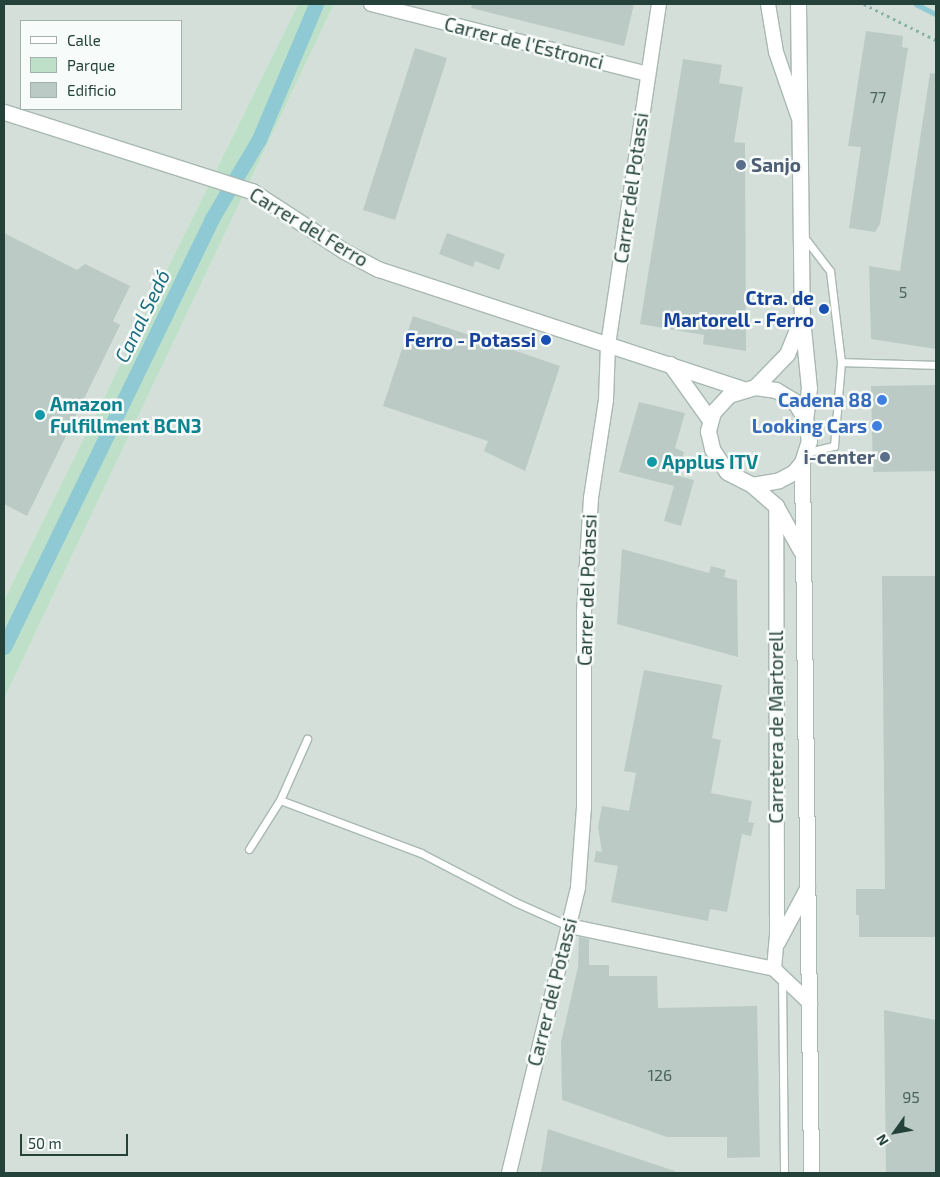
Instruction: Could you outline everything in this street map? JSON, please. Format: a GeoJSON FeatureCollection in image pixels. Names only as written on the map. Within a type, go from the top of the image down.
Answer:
{"type":"FeatureCollection","features":[{"type":"Feature","properties":{"kind":"main road","name":"Carretera de Martorell"},"geometry":{"type":"LineString","coordinates":[[798,4],[802,318],[809,388],[805,419],[809,441],[804,457],[804,560],[811,1173]]}},
{"type":"Feature","properties":{"kind":"main road","name":"Carrer del Ferro"},"geometry":{"type":"LineString","coordinates":[[4,112],[252,191],[344,251],[378,269],[608,345],[748,388]]}},
{"type":"Feature","properties":{"kind":"main road","name":"Carretera de Martorell"},"geometry":{"type":"LineString","coordinates":[[802,318],[787,354],[748,388],[723,400],[710,420],[709,440],[715,457],[734,478],[752,485],[776,506],[794,535],[804,560]]}},
{"type":"Feature","properties":{"kind":"main road"},"geometry":{"type":"LineString","coordinates":[[670,364],[710,420]]}},
{"type":"Feature","properties":{"kind":"main road","name":"Carretera de Martorell"},"geometry":{"type":"LineString","coordinates":[[748,388],[784,395],[794,401],[805,419]]}},
{"type":"Feature","properties":{"kind":"main road"},"geometry":{"type":"LineString","coordinates":[[752,485],[779,480],[794,472],[804,457]]}},
{"type":"Feature","properties":{"kind":"street","name":"Carrer de l'Estronci"},"geometry":{"type":"LineString","coordinates":[[371,4],[648,74]]}},
{"type":"Feature","properties":{"kind":"street","name":"Carrer del Potassi"},"geometry":{"type":"LineString","coordinates":[[509,1173],[578,888],[584,807],[584,612],[591,498],[606,400],[608,345],[659,4]]}},
{"type":"Feature","properties":{"kind":"street","name":"Carretera de Martorell"},"geometry":{"type":"LineString","coordinates":[[768,4],[776,52],[798,118]]}},
{"type":"Feature","properties":{"kind":"street","name":"Carretera de Martorell"},"geometry":{"type":"LineString","coordinates":[[776,506],[776,948],[778,973]]}},
{"type":"Feature","properties":{"kind":"street","name":"Carretera de Martorell"},"geometry":{"type":"LineString","coordinates":[[776,948],[808,886]]}},
{"type":"Feature","properties":{"kind":"street"},"geometry":{"type":"LineString","coordinates":[[569,926],[778,973],[810,1003]]}},
{"type":"Feature","properties":{"kind":"lane"},"geometry":{"type":"LineString","coordinates":[[800,232],[830,271],[841,362],[834,446],[804,457]]}},
{"type":"Feature","properties":{"kind":"lane"},"geometry":{"type":"LineString","coordinates":[[841,362],[936,365]]}},
{"type":"Feature","properties":{"kind":"lane"},"geometry":{"type":"LineString","coordinates":[[249,849],[280,800],[307,739]]}},
{"type":"Feature","properties":{"kind":"lane"},"geometry":{"type":"LineString","coordinates":[[280,800],[421,853],[514,902],[569,926]]}},
{"type":"Feature","properties":{"kind":"lane"},"geometry":{"type":"LineString","coordinates":[[778,973],[784,1173]]}},
{"type":"Feature","properties":{"kind":"path"},"geometry":{"type":"LineString","coordinates":[[864,4],[936,40]]}},
{"type":"Feature","properties":{"kind":"shaded area"},"geometry":{"type":"Polygon","coordinates":[[[4,4],[298,4],[4,600],[4,4]]]}},
{"type":"Feature","properties":{"kind":"shaded area"},"geometry":{"type":"Polygon","coordinates":[[[334,4],[936,4],[936,1173],[4,1173],[4,699],[334,4]]]}},
{"type":"Feature","properties":{"kind":"green space"},"geometry":{"type":"Polygon","coordinates":[[[298,4],[334,4],[4,699],[4,600],[298,4]]]}},
{"type":"Feature","properties":{"kind":"building"},"geometry":{"type":"Polygon","coordinates":[[[472,4],[634,4],[624,46],[471,8],[472,4]]]}},
{"type":"Feature","properties":{"kind":"building"},"geometry":{"type":"Polygon","coordinates":[[[866,31],[903,36],[902,47],[908,48],[880,224],[875,232],[849,228],[861,147],[848,146],[866,31]]]}},
{"type":"Feature","properties":{"kind":"building"},"geometry":{"type":"Polygon","coordinates":[[[415,48],[447,58],[395,220],[363,210],[415,48]]]}},
{"type":"Feature","properties":{"kind":"building"},"geometry":{"type":"Polygon","coordinates":[[[683,59],[722,65],[719,83],[743,87],[734,142],[745,143],[746,351],[703,344],[704,335],[640,324],[683,59]]]}},
{"type":"Feature","properties":{"kind":"building"},"geometry":{"type":"Polygon","coordinates":[[[930,73],[936,74],[936,349],[871,339],[869,266],[900,271],[930,73]]]}},
{"type":"Feature","properties":{"kind":"building","name":"Amazon Fulfillment BCN3"},"geometry":{"type":"Polygon","coordinates":[[[4,233],[77,270],[85,264],[130,286],[113,321],[120,325],[27,516],[4,504],[4,233]]]}},
{"type":"Feature","properties":{"kind":"building"},"geometry":{"type":"Polygon","coordinates":[[[447,233],[505,254],[499,270],[475,261],[473,267],[439,254],[447,233]]]}},
{"type":"Feature","properties":{"kind":"building"},"geometry":{"type":"Polygon","coordinates":[[[413,316],[560,366],[525,471],[484,451],[488,441],[383,406],[413,316]]]}},
{"type":"Feature","properties":{"kind":"building"},"geometry":{"type":"Polygon","coordinates":[[[936,385],[936,471],[873,472],[871,386],[936,385]]]}},
{"type":"Feature","properties":{"kind":"building","name":"Applus ITV"},"geometry":{"type":"Polygon","coordinates":[[[639,402],[685,413],[675,448],[684,452],[678,476],[694,480],[681,526],[664,521],[674,486],[619,472],[639,402]]]}},
{"type":"Feature","properties":{"kind":"building"},"geometry":{"type":"Polygon","coordinates":[[[622,549],[709,573],[711,566],[726,570],[724,577],[737,580],[738,657],[617,624],[622,549]]]}},
{"type":"Feature","properties":{"kind":"building"},"geometry":{"type":"Polygon","coordinates":[[[882,576],[936,576],[936,937],[859,937],[859,915],[856,915],[856,889],[885,889],[882,576]]]}},
{"type":"Feature","properties":{"kind":"building"},"geometry":{"type":"Polygon","coordinates":[[[644,670],[722,685],[712,738],[721,740],[711,793],[752,801],[748,822],[754,823],[751,836],[742,834],[727,912],[710,909],[708,921],[611,902],[618,866],[594,862],[596,851],[602,852],[598,827],[602,806],[629,811],[636,773],[624,771],[644,670]]]}},
{"type":"Feature","properties":{"kind":"building"},"geometry":{"type":"Polygon","coordinates":[[[579,937],[589,939],[589,965],[609,965],[609,976],[657,976],[658,1008],[757,1006],[760,1157],[727,1158],[727,1137],[667,1137],[562,1100],[561,1042],[578,967],[579,937]]]}},
{"type":"Feature","properties":{"kind":"building"},"geometry":{"type":"Polygon","coordinates":[[[884,1010],[936,1020],[936,1173],[886,1173],[884,1010]]]}},
{"type":"Feature","properties":{"kind":"building"},"geometry":{"type":"Polygon","coordinates":[[[548,1129],[675,1171],[674,1173],[541,1173],[548,1129]]]}},
{"type":"Feature","properties":{"kind":"waterway","name":"Canal Sedó"},"geometry":{"type":"LineString","coordinates":[[4,647],[211,220],[259,139],[316,4]]}},
{"type":"Feature","properties":{"kind":"waterway"},"geometry":{"type":"LineString","coordinates":[[916,4],[936,14]]}},
{"type":"Feature","properties":{"kind":"place","name":"Sanjo"},"geometry":{"type":"Point","coordinates":[741,165]}},
{"type":"Feature","properties":{"kind":"place","name":"Ctra. de Martorell - Ferro"},"geometry":{"type":"Point","coordinates":[824,309]}},
{"type":"Feature","properties":{"kind":"place","name":"Ferro - Potassi"},"geometry":{"type":"Point","coordinates":[546,340]}},
{"type":"Feature","properties":{"kind":"place","name":"Cadena 88"},"geometry":{"type":"Point","coordinates":[882,400]}},
{"type":"Feature","properties":{"kind":"place","name":"Amazon Fulfillment BCN3"},"geometry":{"type":"Point","coordinates":[40,415]}},
{"type":"Feature","properties":{"kind":"place","name":"Looking Cars"},"geometry":{"type":"Point","coordinates":[877,426]}},
{"type":"Feature","properties":{"kind":"place","name":"i-center"},"geometry":{"type":"Point","coordinates":[885,457]}},
{"type":"Feature","properties":{"kind":"place","name":"Applus ITV"},"geometry":{"type":"Point","coordinates":[652,462]}}]}
